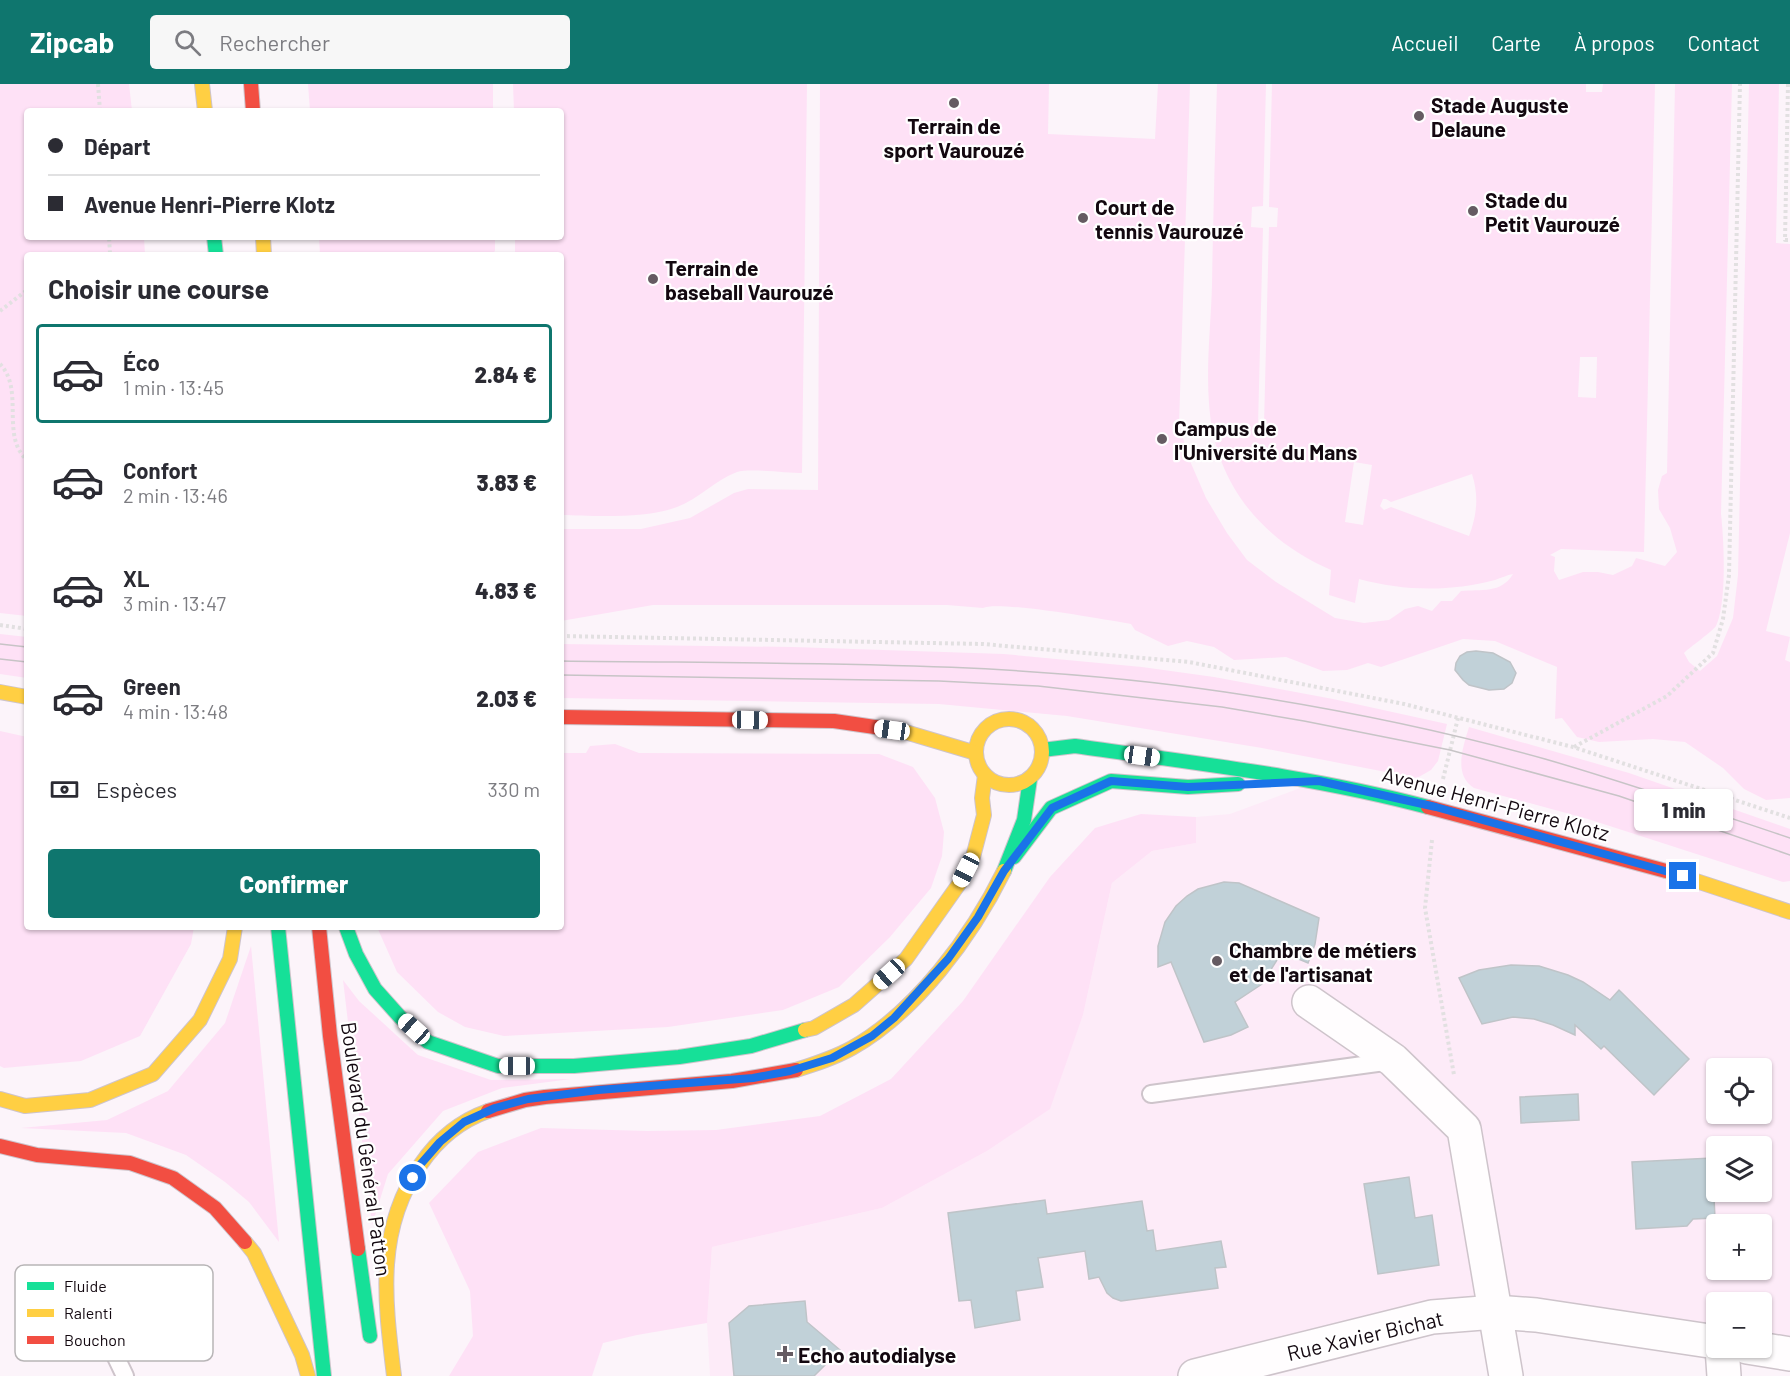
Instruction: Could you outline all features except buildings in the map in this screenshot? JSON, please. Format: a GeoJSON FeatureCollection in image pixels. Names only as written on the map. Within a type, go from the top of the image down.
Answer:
{"type":"FeatureCollection","features":[{"type":"Feature","properties":{"kind":"main road"},"geometry":{"type":"LineString","coordinates":[[202,84],[205,108]]}},
{"type":"Feature","properties":{"kind":"main road"},"geometry":{"type":"LineString","coordinates":[[251,84],[253,108]]}},
{"type":"Feature","properties":{"kind":"main road"},"geometry":{"type":"LineString","coordinates":[[0,692],[24,696]]}},
{"type":"Feature","properties":{"kind":"main road"},"geometry":{"type":"LineString","coordinates":[[564,717],[834,721],[911,732],[976,753]]}},
{"type":"Feature","properties":{"kind":"main road"},"geometry":{"type":"LineString","coordinates":[[1000,720],[1022,721],[1030,726],[1041,741],[1042,750],[1041,763],[1030,779],[1024,783],[1002,786],[985,776],[977,762],[978,739],[988,727],[1000,720]]}},
{"type":"Feature","properties":{"kind":"main road","name":"Avenue Henri-Pierre Klotz"},"geometry":{"type":"LineString","coordinates":[[1042,750],[1076,746],[1319,781],[1436,807],[1661,869],[1790,912]]}},
{"type":"Feature","properties":{"kind":"main road"},"geometry":{"type":"LineString","coordinates":[[347,930],[356,954],[375,989],[400,1017],[428,1042],[498,1066],[574,1066],[679,1057],[751,1046],[814,1028],[834,1017],[854,1005],[906,959],[959,884],[973,857],[984,815],[982,798],[985,776]]}},
{"type":"Feature","properties":{"kind":"main road"},"geometry":{"type":"LineString","coordinates":[[1004,871],[1020,830],[1030,794],[1030,779]]}},
{"type":"Feature","properties":{"kind":"main road"},"geometry":{"type":"LineString","coordinates":[[394,1376],[387,1284],[389,1240],[396,1212],[419,1166],[440,1142],[464,1122],[495,1108],[528,1099],[598,1090],[753,1078],[790,1071],[832,1058],[872,1036],[894,1018],[921,990],[948,959],[978,917],[1004,871],[1052,808],[1111,781],[1188,787],[1319,781]]}},
{"type":"Feature","properties":{"kind":"main road"},"geometry":{"type":"LineString","coordinates":[[0,1099],[25,1106],[90,1100],[153,1074],[200,1020],[230,959],[235,930]]}},
{"type":"Feature","properties":{"kind":"main road"},"geometry":{"type":"LineString","coordinates":[[278,930],[324,1376]]}},
{"type":"Feature","properties":{"kind":"main road","name":"Boulevard du Général Patton"},"geometry":{"type":"LineString","coordinates":[[319,930],[330,1036],[373,1353]]}},
{"type":"Feature","properties":{"kind":"main road"},"geometry":{"type":"LineString","coordinates":[[0,1146],[37,1155],[130,1163],[173,1178],[215,1208],[254,1253],[302,1355],[308,1376]]}},
{"type":"Feature","properties":{"kind":"street"},"geometry":{"type":"LineString","coordinates":[[1309,1002],[1393,1060],[1464,1129],[1506,1376]]}},
{"type":"Feature","properties":{"kind":"street","name":"Rue Xavier Bichat"},"geometry":{"type":"LineString","coordinates":[[1195,1376],[1432,1317],[1495,1312],[1536,1315],[1706,1340]]}},
{"type":"Feature","properties":{"kind":"street"},"geometry":{"type":"LineString","coordinates":[[1772,1351],[1790,1354]]}},
{"type":"Feature","properties":{"kind":"street"},"geometry":{"type":"LineString","coordinates":[[1723,1358],[1724,1376]]}},
{"type":"Feature","properties":{"kind":"lane"},"geometry":{"type":"LineString","coordinates":[[1151,1094],[1393,1060]]}},
{"type":"Feature","properties":{"kind":"lane"},"geometry":{"type":"LineString","coordinates":[[118,1361],[125,1376]]}},
{"type":"Feature","properties":{"kind":"path"},"geometry":{"type":"LineString","coordinates":[[98,84],[100,108]]}},
{"type":"Feature","properties":{"kind":"path"},"geometry":{"type":"LineString","coordinates":[[1573,747],[1668,696],[1713,653],[1723,619],[1729,575],[1740,84]]}},
{"type":"Feature","properties":{"kind":"path"},"geometry":{"type":"LineString","coordinates":[[1788,84],[1785,240],[1790,240]]}},
{"type":"Feature","properties":{"kind":"path"},"geometry":{"type":"LineString","coordinates":[[0,311],[24,292]]}},
{"type":"Feature","properties":{"kind":"path"},"geometry":{"type":"LineString","coordinates":[[0,364],[10,377],[15,442],[24,456]]}},
{"type":"Feature","properties":{"kind":"path"},"geometry":{"type":"LineString","coordinates":[[0,625],[24,629]]}},
{"type":"Feature","properties":{"kind":"path"},"geometry":{"type":"LineString","coordinates":[[564,636],[983,644],[1189,663],[1289,680],[1404,704],[1573,747],[1790,818]]}},
{"type":"Feature","properties":{"kind":"path"},"geometry":{"type":"LineString","coordinates":[[1436,807],[1458,718]]}},
{"type":"Feature","properties":{"kind":"path"},"geometry":{"type":"LineString","coordinates":[[1429,860],[1425,908],[1456,1083]]}},
{"type":"Feature","properties":{"kind":"shaded area"},"geometry":{"type":"Polygon","coordinates":[[[0,84],[129,84],[132,108],[24,108],[24,240],[144,240],[145,252],[24,252],[24,616],[0,613],[0,84]]]}},
{"type":"Feature","properties":{"kind":"shaded area"},"geometry":{"type":"Polygon","coordinates":[[[308,84],[493,84],[493,108],[310,108],[308,84]]]}},
{"type":"Feature","properties":{"kind":"shaded area"},"geometry":{"type":"Polygon","coordinates":[[[513,84],[807,84],[802,473],[737,472],[685,504],[664,511],[620,516],[564,515],[564,252],[515,252],[515,240],[564,240],[564,108],[514,108],[513,84]]]}},
{"type":"Feature","properties":{"kind":"shaded area","name":"Campus de l'Université du Mans"},"geometry":{"type":"Polygon","coordinates":[[[820,84],[1049,84],[1048,134],[1155,139],[1158,84],[1190,84],[1179,425],[1190,461],[1206,498],[1227,533],[1247,560],[1276,582],[1335,618],[1364,623],[1389,620],[1405,609],[1418,606],[1432,611],[1441,601],[1452,601],[1461,591],[1497,588],[1513,574],[1461,587],[1427,589],[1392,586],[1359,579],[1355,603],[1329,595],[1331,570],[1283,542],[1245,504],[1231,482],[1220,458],[1213,432],[1208,389],[1217,84],[1266,84],[1263,206],[1252,207],[1251,227],[1263,228],[1258,426],[1264,425],[1269,227],[1277,227],[1278,208],[1269,207],[1272,84],[1586,84],[1586,92],[1602,92],[1603,84],[1655,84],[1644,552],[1561,549],[1550,555],[1555,557],[1554,571],[1559,580],[1583,572],[1613,575],[1632,566],[1636,558],[1665,566],[1677,552],[1670,528],[1659,509],[1658,490],[1662,476],[1667,473],[1675,84],[1732,84],[1721,514],[1724,555],[1723,587],[1716,626],[1684,653],[1689,662],[1700,671],[1717,656],[1733,618],[1738,575],[1749,84],[1779,84],[1776,243],[1790,244],[1790,533],[1766,631],[1790,637],[1785,660],[1790,662],[1790,798],[1766,800],[1744,789],[1723,768],[1685,742],[1653,739],[1599,742],[1577,737],[1562,718],[1555,719],[1557,667],[1495,641],[1463,639],[1381,667],[1368,663],[1347,670],[1323,671],[1286,657],[1234,660],[1214,647],[1187,641],[1168,646],[1135,630],[1131,624],[1009,607],[653,605],[564,620],[564,529],[641,529],[690,518],[734,493],[748,489],[818,490],[820,84]],[[1580,357],[1578,397],[1596,398],[1597,357],[1580,357]],[[1354,462],[1345,522],[1363,525],[1372,465],[1354,462]],[[1472,474],[1391,502],[1383,499],[1380,506],[1384,510],[1391,507],[1469,536],[1476,505],[1476,490],[1472,474]]]}},
{"type":"Feature","properties":{"kind":"shaded area"},"geometry":{"type":"Polygon","coordinates":[[[319,240],[495,240],[494,252],[320,252],[319,240]]]}},
{"type":"Feature","properties":{"kind":"shaded area"},"geometry":{"type":"Polygon","coordinates":[[[0,634],[24,637],[24,678],[0,674],[0,634]]]}},
{"type":"Feature","properties":{"kind":"shaded area"},"geometry":{"type":"Polygon","coordinates":[[[564,644],[793,647],[1004,654],[1142,667],[1214,677],[1333,699],[1447,724],[1438,761],[1431,770],[1417,778],[1262,748],[1067,716],[939,704],[564,698],[564,644]]]}},
{"type":"Feature","properties":{"kind":"shaded area"},"geometry":{"type":"Polygon","coordinates":[[[1469,727],[1629,773],[1790,829],[1790,881],[1783,882],[1588,819],[1474,788],[1464,776],[1461,760],[1469,727]]]}},
{"type":"Feature","properties":{"kind":"shaded area"},"geometry":{"type":"Polygon","coordinates":[[[0,731],[24,736],[24,930],[193,930],[191,944],[140,1036],[81,1061],[4,1068],[0,1066],[0,731]]]}},
{"type":"Feature","properties":{"kind":"shaded area"},"geometry":{"type":"Polygon","coordinates":[[[615,744],[639,753],[879,754],[913,767],[935,798],[944,832],[942,856],[931,888],[890,937],[839,987],[783,1010],[668,1027],[504,1036],[465,1027],[438,1012],[397,972],[378,930],[564,930],[564,753],[586,753],[590,746],[615,744]]]}},
{"type":"Feature","properties":{"kind":"shaded area"},"geometry":{"type":"Polygon","coordinates":[[[1319,781],[1790,912],[1790,1354],[1772,1350],[1772,1292],[1706,1292],[1706,1341],[1495,1312],[1195,1376],[710,1376],[707,1323],[712,1247],[882,1208],[987,1151],[1049,1109],[1083,1015],[1112,883],[1152,851],[1196,843],[1196,817],[1230,814],[1319,781]]]}},
{"type":"Feature","properties":{"kind":"shaded area"},"geometry":{"type":"Polygon","coordinates":[[[1141,814],[1196,817],[1196,843],[1152,851],[1112,883],[1083,1015],[1050,1109],[987,1151],[882,1208],[712,1247],[707,1323],[603,1343],[592,1376],[449,1376],[473,1336],[470,1291],[429,1203],[478,1152],[541,1128],[716,1130],[820,1116],[891,1079],[963,1001],[1050,877],[1095,828],[1141,814]]]}},
{"type":"Feature","properties":{"kind":"shaded area"},"geometry":{"type":"Polygon","coordinates":[[[251,946],[279,1242],[249,1202],[186,1155],[126,1133],[21,1128],[107,1120],[168,1091],[225,1023],[251,946]]]}},
{"type":"Feature","properties":{"kind":"shaded area"},"geometry":{"type":"Polygon","coordinates":[[[343,980],[359,1001],[418,1055],[491,1080],[571,1079],[502,1088],[443,1111],[388,1174],[372,1225],[343,980]]]}},
{"type":"Feature","properties":{"kind":"tram line"},"geometry":{"type":"LineString","coordinates":[[0,644],[24,647]]}},
{"type":"Feature","properties":{"kind":"tram line"},"geometry":{"type":"LineString","coordinates":[[0,659],[24,662]]}},
{"type":"Feature","properties":{"kind":"tram line"},"geometry":{"type":"LineString","coordinates":[[564,661],[811,663],[977,668],[1142,681],[1225,692],[1306,705],[1506,748],[1668,797],[1790,838]]}},
{"type":"Feature","properties":{"kind":"tram line"},"geometry":{"type":"LineString","coordinates":[[564,675],[939,681],[1038,686],[1222,707],[1450,750],[1619,796],[1790,855]]}},
{"type":"Feature","properties":{"kind":"traffic: fast"},"geometry":{"type":"LineString","coordinates":[[214,240],[216,252]]}},
{"type":"Feature","properties":{"kind":"traffic: fast"},"geometry":{"type":"LineString","coordinates":[[1042,750],[1075,746],[1208,765],[1340,787],[1428,807]]}},
{"type":"Feature","properties":{"kind":"traffic: fast"},"geometry":{"type":"LineString","coordinates":[[1004,871],[1024,820],[1030,779]]}},
{"type":"Feature","properties":{"kind":"traffic: fast"},"geometry":{"type":"LineString","coordinates":[[1014,857],[1051,808],[1111,781],[1188,787],[1238,784]]}},
{"type":"Feature","properties":{"kind":"traffic: fast"},"geometry":{"type":"LineString","coordinates":[[278,930],[324,1376]]}},
{"type":"Feature","properties":{"kind":"traffic: fast"},"geometry":{"type":"LineString","coordinates":[[347,930],[356,954],[375,989],[400,1017],[428,1042],[498,1066],[574,1066],[679,1057],[751,1046],[805,1030]]}},
{"type":"Feature","properties":{"kind":"traffic: fast"},"geometry":{"type":"LineString","coordinates":[[358,1249],[370,1336]]}},
{"type":"Feature","properties":{"kind":"traffic: slow"},"geometry":{"type":"LineString","coordinates":[[202,84],[205,108]]}},
{"type":"Feature","properties":{"kind":"traffic: slow"},"geometry":{"type":"LineString","coordinates":[[263,240],[264,252]]}},
{"type":"Feature","properties":{"kind":"traffic: slow"},"geometry":{"type":"LineString","coordinates":[[0,692],[24,696]]}},
{"type":"Feature","properties":{"kind":"traffic: slow"},"geometry":{"type":"LineString","coordinates":[[1002,719],[1016,719],[1028,724],[1037,733],[1042,752],[1040,765],[1033,776],[1016,785],[1002,785],[990,780],[981,771],[976,759],[976,745],[981,733],[990,724],[1002,719]]}},
{"type":"Feature","properties":{"kind":"traffic: slow"},"geometry":{"type":"LineString","coordinates":[[902,731],[976,753]]}},
{"type":"Feature","properties":{"kind":"traffic: slow"},"geometry":{"type":"LineString","coordinates":[[805,1030],[814,1028],[854,1005],[906,959],[959,884],[973,857],[984,815],[982,798],[985,775]]}},
{"type":"Feature","properties":{"kind":"traffic: slow"},"geometry":{"type":"LineString","coordinates":[[796,1070],[852,1048],[876,1033],[920,993],[959,946],[1004,871]]}},
{"type":"Feature","properties":{"kind":"traffic: slow"},"geometry":{"type":"LineString","coordinates":[[1666,871],[1790,912]]}},
{"type":"Feature","properties":{"kind":"traffic: slow"},"geometry":{"type":"LineString","coordinates":[[0,1099],[25,1106],[90,1100],[153,1074],[200,1020],[230,959],[235,930]]}},
{"type":"Feature","properties":{"kind":"traffic: slow"},"geometry":{"type":"LineString","coordinates":[[394,1376],[386,1293],[390,1240],[396,1214],[406,1189],[421,1164],[435,1147],[450,1132],[488,1111]]}},
{"type":"Feature","properties":{"kind":"traffic: slow"},"geometry":{"type":"LineString","coordinates":[[245,1242],[254,1253],[302,1355],[308,1376]]}},
{"type":"Feature","properties":{"kind":"traffic: jam"},"geometry":{"type":"LineString","coordinates":[[251,84],[253,108]]}},
{"type":"Feature","properties":{"kind":"traffic: jam"},"geometry":{"type":"LineString","coordinates":[[564,717],[834,721],[902,731]]}},
{"type":"Feature","properties":{"kind":"traffic: jam"},"geometry":{"type":"LineString","coordinates":[[1428,807],[1666,871]]}},
{"type":"Feature","properties":{"kind":"traffic: jam"},"geometry":{"type":"LineString","coordinates":[[319,930],[330,1036],[358,1249]]}},
{"type":"Feature","properties":{"kind":"traffic: jam"},"geometry":{"type":"LineString","coordinates":[[488,1111],[525,1100],[545,1097],[732,1081],[796,1070]]}},
{"type":"Feature","properties":{"kind":"traffic: jam"},"geometry":{"type":"LineString","coordinates":[[0,1146],[37,1155],[130,1163],[173,1178],[215,1208],[245,1242]]}},
{"type":"Feature","properties":{"kind":"place","name":"Terrain de sport Vaurouzé"},"geometry":{"type":"Point","coordinates":[954,103]}},
{"type":"Feature","properties":{"kind":"place","name":"Stade Auguste Delaune"},"geometry":{"type":"Point","coordinates":[1419,116]}},
{"type":"Feature","properties":{"kind":"place","name":"Stade du Petit Vaurouzé"},"geometry":{"type":"Point","coordinates":[1473,211]}},
{"type":"Feature","properties":{"kind":"place","name":"Court de tennis Vaurouzé"},"geometry":{"type":"Point","coordinates":[1083,218]}},
{"type":"Feature","properties":{"kind":"place","name":"Terrain de baseball Vaurouzé"},"geometry":{"type":"Point","coordinates":[653,279]}},
{"type":"Feature","properties":{"kind":"place","name":"Campus de l'Université du Mans"},"geometry":{"type":"Point","coordinates":[1162,439]}},
{"type":"Feature","properties":{"kind":"place","name":"Chambre de métiers et de l'artisanat"},"geometry":{"type":"Point","coordinates":[1217,961]}},
{"type":"Feature","properties":{"kind":"place","name":"Echo autodialyse"},"geometry":{"type":"Point","coordinates":[785,1354]}},
{"type":"Feature","properties":{"kind":"route"},"geometry":{"type":"LineString","coordinates":[[413,1178],[419,1166],[440,1142],[464,1122],[495,1108],[528,1099],[598,1090],[695,1084],[753,1078],[790,1071],[832,1058],[872,1036],[894,1018],[948,959],[978,917],[1004,871],[1052,808],[1111,781],[1188,787],[1319,781],[1436,807],[1568,842],[1683,876]]}}]}
